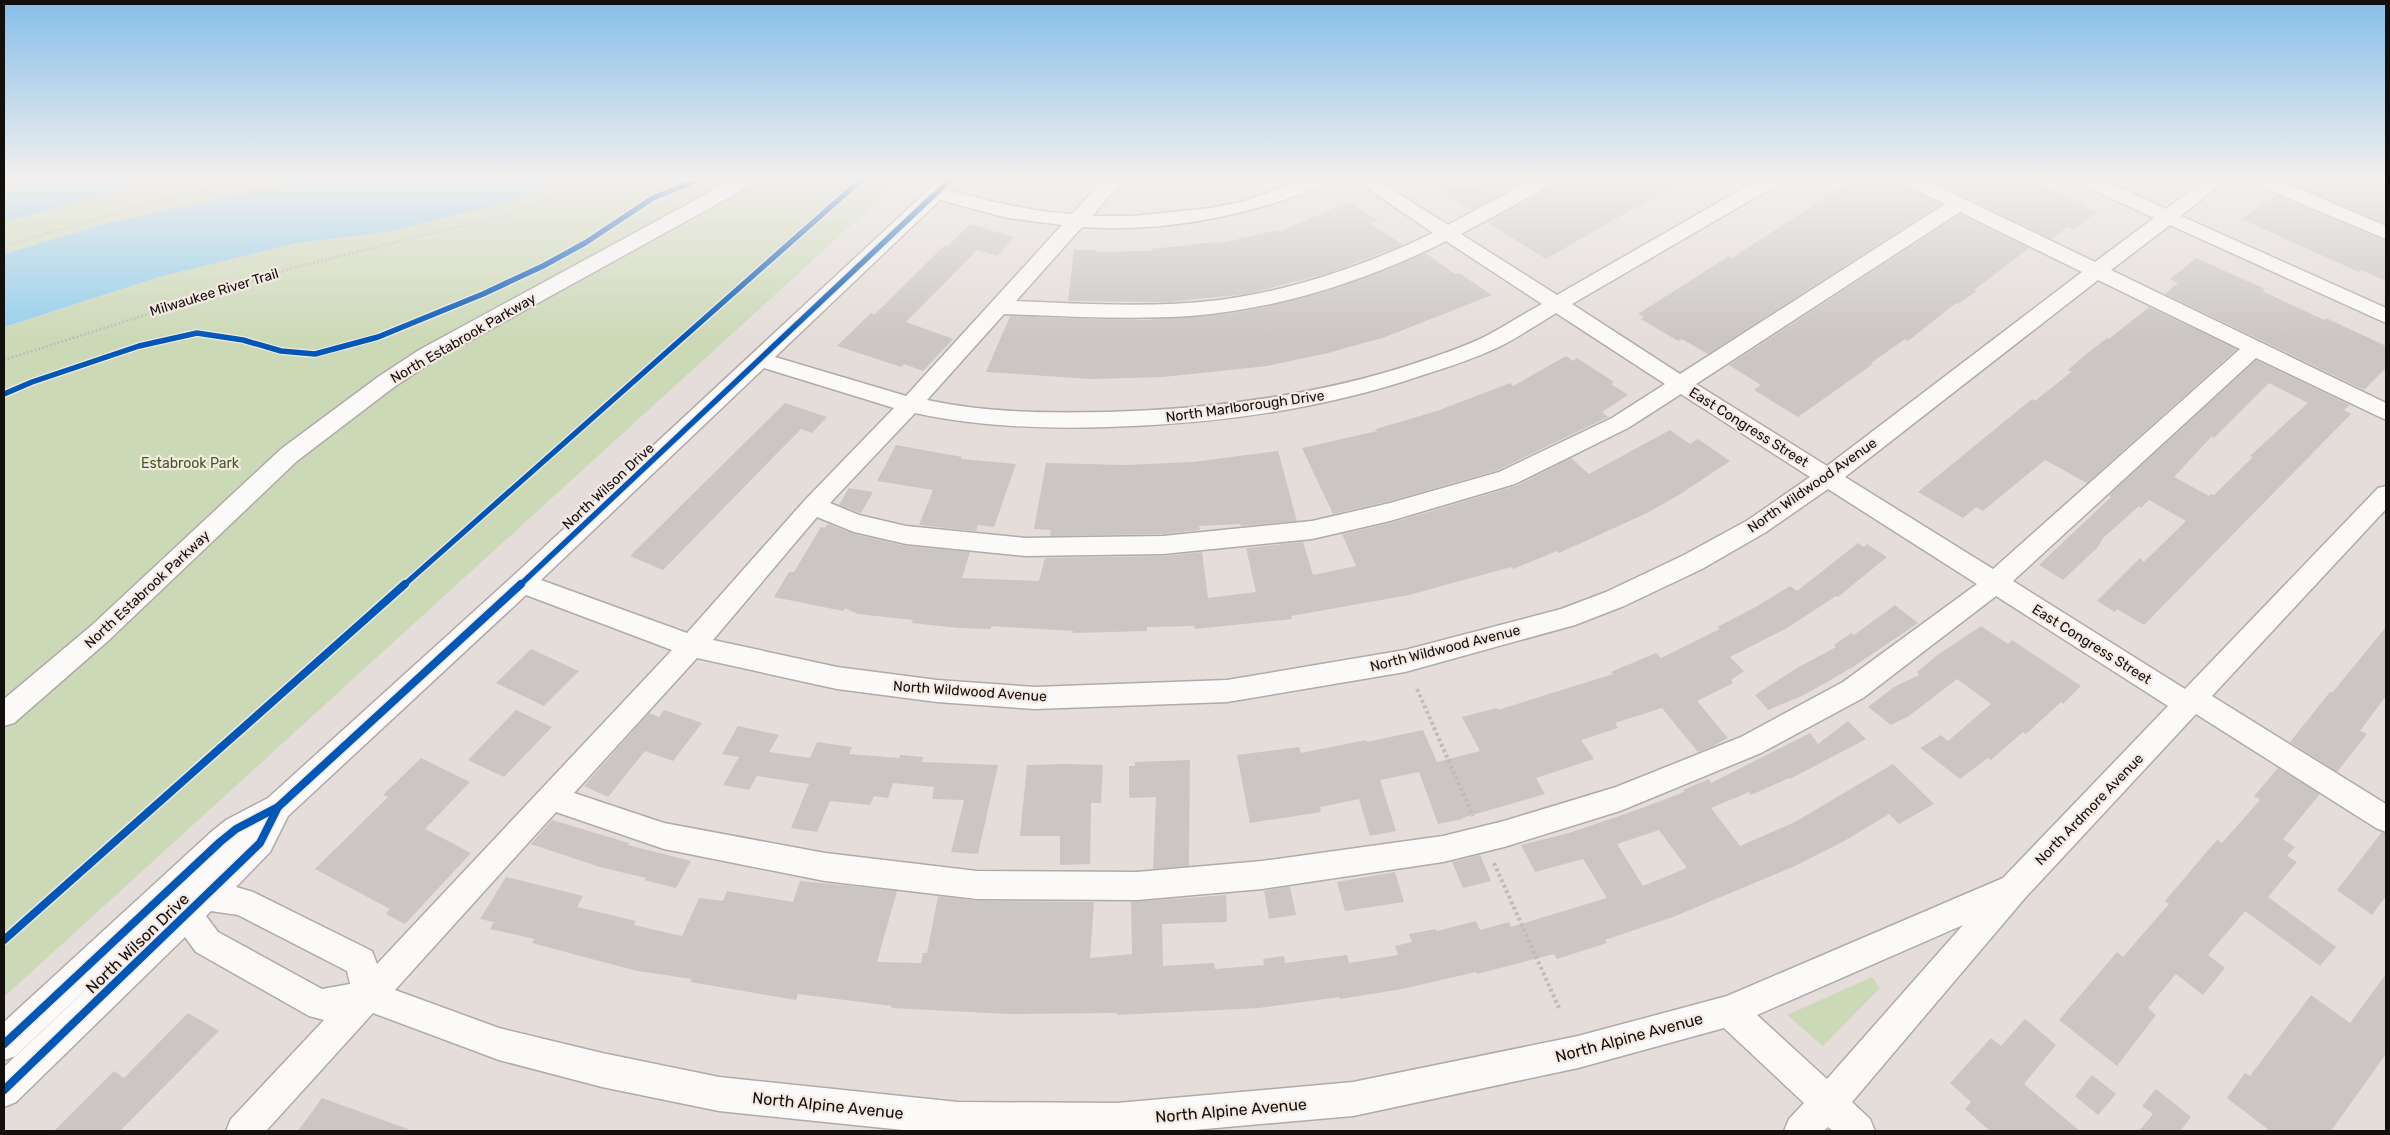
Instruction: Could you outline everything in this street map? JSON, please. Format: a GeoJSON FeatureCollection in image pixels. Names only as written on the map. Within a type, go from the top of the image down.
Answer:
{"type":"FeatureCollection","features":[{"type":"Feature","properties":{"kind":"street","name":"North Estabrook Parkway"},"geometry":{"type":"LineString","coordinates":[[4,715],[100,634],[289,456],[386,382],[427,355],[651,232]]}},
{"type":"Feature","properties":{"kind":"street","name":"North Wilson Drive"},"geometry":{"type":"LineString","coordinates":[[4,1044],[168,889],[236,830],[278,808],[522,583],[896,232]]}},
{"type":"Feature","properties":{"kind":"street"},"geometry":{"type":"LineString","coordinates":[[243,1131],[692,646],[813,506],[910,404],[1068,232]]}},
{"type":"Feature","properties":{"kind":"street","name":"North Marlborough Drive"},"geometry":{"type":"LineString","coordinates":[[761,360],[910,404],[951,412],[1034,420],[1121,420],[1177,416],[1282,404],[1340,393],[1461,355],[1494,341],[1558,306],[1683,232]]}},
{"type":"Feature","properties":{"kind":"street"},"geometry":{"type":"LineString","coordinates":[[813,506],[854,523],[906,535],[1025,547],[1163,545],[1312,530],[1390,512],[1507,478],[1620,423],[1682,385],[1917,232]]}},
{"type":"Feature","properties":{"kind":"street"},"geometry":{"type":"LineString","coordinates":[[2016,232],[2386,412]]}},
{"type":"Feature","properties":{"kind":"street","name":"North Wildwood Avenue"},"geometry":{"type":"LineString","coordinates":[[522,583],[692,646],[837,678],[937,691],[1035,698],[1227,692],[1405,661],[1566,618],[1616,598],[1693,562],[1757,526],[1828,477],[2149,232]]}},
{"type":"Feature","properties":{"kind":"street"},"geometry":{"type":"LineString","coordinates":[[2201,232],[2386,316]]}},
{"type":"Feature","properties":{"kind":"street"},"geometry":{"type":"LineString","coordinates":[[998,307],[1110,311],[1187,308],[1250,301],[1296,291],[1340,278],[1384,262],[1446,233]]}},
{"type":"Feature","properties":{"kind":"street","name":"East Congress Street"},"geometry":{"type":"LineString","coordinates":[[1446,233],[1994,582],[2386,819]]}},
{"type":"Feature","properties":{"kind":"street"},"geometry":{"type":"LineString","coordinates":[[551,798],[664,836],[824,867],[977,884],[1137,886],[1262,875],[1443,849],[1504,834],[1620,798],[1751,744],[1853,690],[1912,648],[1994,582],[2254,348]]}},
{"type":"Feature","properties":{"kind":"street","name":"North Ardmore Avenue"},"geometry":{"type":"LineString","coordinates":[[1801,1131],[1828,1104],[2014,888],[2386,494]]}},
{"type":"Feature","properties":{"kind":"street","name":"North Wilson Drive"},"geometry":{"type":"LineString","coordinates":[[4,1090],[260,843],[278,808]]}},
{"type":"Feature","properties":{"kind":"street","name":"North Alpine Avenue"},"geometry":{"type":"LineString","coordinates":[[168,889],[196,905],[207,942],[320,1004],[368,996],[499,1044],[602,1070],[719,1094],[968,1119],[1117,1120],[1353,1099],[1578,1052],[1729,1011],[2014,888]]}},
{"type":"Feature","properties":{"kind":"street"},"geometry":{"type":"LineString","coordinates":[[196,905],[242,902],[361,962],[368,996]]}},
{"type":"Feature","properties":{"kind":"street"},"geometry":{"type":"LineString","coordinates":[[1729,1011],[1858,1131]]}},
{"type":"Feature","properties":{"kind":"path"},"geometry":{"type":"LineString","coordinates":[[4,246],[51,232]]}},
{"type":"Feature","properties":{"kind":"green space"},"geometry":{"type":"Polygon","coordinates":[[[4,232],[78,232],[4,254],[4,232]]]}},
{"type":"Feature","properties":{"kind":"green space","name":"Estabrook Park"},"geometry":{"type":"Polygon","coordinates":[[[386,232],[844,232],[4,997],[4,327],[159,277],[297,243],[386,232]]]}},
{"type":"Feature","properties":{"kind":"green space"},"geometry":{"type":"Polygon","coordinates":[[[1872,977],[1880,988],[1823,1046],[1787,1015],[1872,977]]]}},
{"type":"Feature","properties":{"kind":"water"},"geometry":{"type":"Polygon","coordinates":[[[78,232],[386,232],[297,243],[159,277],[4,327],[4,254],[78,232]]]}},
{"type":"Feature","properties":{"kind":"building"},"geometry":{"type":"Polygon","coordinates":[[[962,232],[997,232],[1014,237],[997,256],[977,250],[906,322],[953,339],[923,371],[904,364],[901,367],[837,346],[871,313],[874,315],[944,246],[947,247],[962,232]]]}},
{"type":"Feature","properties":{"kind":"building"},"geometry":{"type":"Polygon","coordinates":[[[1269,232],[1383,232],[1403,245],[1329,273],[1247,294],[1169,302],[1068,301],[1074,250],[1096,250],[1096,252],[1151,251],[1151,249],[1216,242],[1217,244],[1269,232]]]}},
{"type":"Feature","properties":{"kind":"building"},"geometry":{"type":"Polygon","coordinates":[[[1503,232],[1593,232],[1546,259],[1503,232]]]}},
{"type":"Feature","properties":{"kind":"building"},"geometry":{"type":"Polygon","coordinates":[[[1772,232],[1898,232],[1708,354],[1682,339],[1678,341],[1641,319],[1644,317],[1638,314],[1729,256],[1732,258],[1772,232]]]}},
{"type":"Feature","properties":{"kind":"building"},"geometry":{"type":"Polygon","coordinates":[[[1933,232],[1996,232],[2029,248],[1974,290],[1977,291],[1958,304],[1956,303],[1908,341],[1905,339],[1798,417],[1754,390],[1761,385],[1729,365],[1933,232]]]}},
{"type":"Feature","properties":{"kind":"building"},"geometry":{"type":"Polygon","coordinates":[[[2037,232],[2061,232],[2051,239],[2037,232]]]}},
{"type":"Feature","properties":{"kind":"building"},"geometry":{"type":"Polygon","coordinates":[[[2270,232],[2364,232],[2386,241],[2386,281],[2361,270],[2359,272],[2270,232]]]}},
{"type":"Feature","properties":{"kind":"building"},"geometry":{"type":"Polygon","coordinates":[[[1425,253],[1455,274],[1459,273],[1492,295],[1385,337],[1328,353],[1267,366],[1163,377],[1092,379],[986,372],[1010,316],[1144,320],[1224,314],[1257,309],[1322,293],[1386,270],[1425,253]]]}},
{"type":"Feature","properties":{"kind":"building"},"geometry":{"type":"Polygon","coordinates":[[[2196,258],[2265,289],[2262,291],[2324,320],[2326,318],[2386,346],[2386,368],[2364,390],[2165,294],[2178,283],[2170,279],[2196,258]]]}},
{"type":"Feature","properties":{"kind":"building"},"geometry":{"type":"Polygon","coordinates":[[[2149,307],[2237,349],[2087,483],[2045,460],[1983,511],[1976,507],[1963,518],[1918,492],[2032,399],[2035,401],[2071,372],[2068,370],[2084,356],[2149,307]]]}},
{"type":"Feature","properties":{"kind":"building"},"geometry":{"type":"Polygon","coordinates":[[[1566,356],[1573,361],[1577,358],[1614,382],[1611,384],[1628,395],[1602,412],[1608,417],[1498,470],[1390,501],[1333,514],[1302,448],[1377,431],[1376,429],[1437,411],[1510,383],[1513,386],[1566,356]]]}},
{"type":"Feature","properties":{"kind":"building"},"geometry":{"type":"Polygon","coordinates":[[[2256,360],[2350,405],[2344,410],[2351,414],[2144,625],[2117,609],[2115,612],[2097,601],[2140,558],[2144,562],[2186,521],[2149,500],[2141,508],[2139,506],[2103,538],[2097,548],[2063,580],[2039,565],[2111,497],[2109,495],[2256,360]],[[2269,383],[2214,438],[2212,436],[2174,477],[2209,496],[2211,494],[2214,495],[2253,457],[2250,456],[2308,403],[2269,383]]]}},
{"type":"Feature","properties":{"kind":"building"},"geometry":{"type":"Polygon","coordinates":[[[785,403],[827,417],[812,433],[801,429],[663,570],[630,556],[785,403]]]}},
{"type":"Feature","properties":{"kind":"building"},"geometry":{"type":"Polygon","coordinates":[[[1670,430],[1690,444],[1698,439],[1730,461],[1682,493],[1647,513],[1559,553],[1557,551],[1513,569],[1511,567],[1409,595],[1291,616],[1292,619],[1195,629],[1194,626],[1147,627],[1147,631],[1073,633],[1073,631],[991,626],[991,629],[959,628],[912,623],[913,620],[858,614],[845,608],[843,611],[774,597],[789,572],[794,572],[821,527],[825,528],[828,524],[854,534],[906,546],[970,552],[962,578],[1039,581],[1045,558],[1163,556],[1202,552],[1208,598],[1256,592],[1246,548],[1303,542],[1313,575],[1356,566],[1342,534],[1391,523],[1516,486],[1571,458],[1589,474],[1670,430]]]}},
{"type":"Feature","properties":{"kind":"building"},"geometry":{"type":"Polygon","coordinates":[[[896,445],[962,457],[961,459],[1016,464],[994,527],[978,525],[976,531],[919,525],[933,490],[877,481],[896,445]]]}},
{"type":"Feature","properties":{"kind":"building"},"geometry":{"type":"Polygon","coordinates":[[[1278,451],[1297,521],[1241,526],[1240,524],[1199,526],[1200,530],[1163,534],[1050,536],[1051,530],[1034,529],[1046,463],[1126,465],[1193,462],[1278,451]]]}},
{"type":"Feature","properties":{"kind":"building"},"geometry":{"type":"Polygon","coordinates":[[[849,488],[873,492],[861,513],[839,505],[849,488]]]}},
{"type":"Feature","properties":{"kind":"building"},"geometry":{"type":"Polygon","coordinates":[[[1858,543],[1864,547],[1867,544],[1887,557],[1838,597],[1836,596],[1787,628],[1730,657],[1744,671],[1731,680],[1733,683],[1697,701],[1728,738],[1713,746],[1698,752],[1662,708],[1615,723],[1618,728],[1581,740],[1594,759],[1536,778],[1545,794],[1463,819],[1438,824],[1419,772],[1380,780],[1396,831],[1370,836],[1359,799],[1320,807],[1321,812],[1250,823],[1237,755],[1299,747],[1301,753],[1423,730],[1437,762],[1480,751],[1462,717],[1497,708],[1498,710],[1613,674],[1611,672],[1656,653],[1661,658],[1720,629],[1717,627],[1754,608],[1790,586],[1797,591],[1858,543]]]}},
{"type":"Feature","properties":{"kind":"building"},"geometry":{"type":"Polygon","coordinates":[[[1895,605],[1918,623],[1853,667],[1804,695],[1768,710],[1755,695],[1797,668],[1836,647],[1834,645],[1851,633],[1854,635],[1895,605]]]}},
{"type":"Feature","properties":{"kind":"building"},"geometry":{"type":"Polygon","coordinates":[[[1981,626],[2008,644],[2012,640],[2081,686],[2063,704],[2061,702],[2026,734],[2023,732],[1991,760],[1988,758],[1960,779],[1920,748],[1941,735],[1948,741],[1991,704],[1957,679],[1909,716],[1891,725],[1868,707],[1894,687],[1919,675],[1917,672],[1936,656],[1981,626]]]}},
{"type":"Feature","properties":{"kind":"building"},"geometry":{"type":"Polygon","coordinates":[[[2386,627],[2386,696],[2360,731],[2367,734],[2337,772],[2290,742],[2386,627]]]}},
{"type":"Feature","properties":{"kind":"building"},"geometry":{"type":"Polygon","coordinates":[[[531,649],[579,671],[544,706],[496,683],[531,649]]]}},
{"type":"Feature","properties":{"kind":"building"},"geometry":{"type":"Polygon","coordinates":[[[516,710],[552,727],[504,777],[468,760],[516,710]]]}},
{"type":"Feature","properties":{"kind":"building"},"geometry":{"type":"Polygon","coordinates":[[[664,710],[702,723],[673,761],[645,751],[608,797],[584,786],[649,713],[659,717],[664,710]]]}},
{"type":"Feature","properties":{"kind":"building"},"geometry":{"type":"Polygon","coordinates":[[[1848,721],[1866,739],[1790,779],[1751,795],[1749,792],[1711,808],[1740,846],[1795,822],[1893,764],[1934,804],[1899,824],[1889,814],[1846,840],[1795,866],[1673,917],[1605,940],[1607,943],[1557,959],[1554,954],[1477,974],[1476,972],[1402,989],[1340,999],[1339,997],[1259,1008],[1117,1015],[1117,1013],[1009,1014],[891,1008],[892,1006],[798,994],[796,1000],[690,982],[692,979],[638,971],[532,943],[535,939],[490,929],[494,922],[480,919],[506,877],[583,896],[577,907],[636,921],[634,925],[682,936],[699,898],[723,901],[727,891],[793,902],[800,881],[897,891],[877,962],[921,963],[923,953],[927,953],[938,896],[977,901],[1094,902],[1090,958],[1132,954],[1131,902],[1226,895],[1227,922],[1162,924],[1163,966],[1214,963],[1215,969],[1264,965],[1263,959],[1284,956],[1285,963],[1347,955],[1349,963],[1398,955],[1395,946],[1412,942],[1409,934],[1436,929],[1437,931],[1476,921],[1480,930],[1509,922],[1511,927],[1607,898],[1583,859],[1535,872],[1521,845],[1569,833],[1634,811],[1684,792],[1683,790],[1709,779],[1711,783],[1810,733],[1818,744],[1848,721]],[[1659,830],[1617,844],[1643,886],[1687,868],[1659,830]]]}},
{"type":"Feature","properties":{"kind":"building"},"geometry":{"type":"Polygon","coordinates":[[[738,726],[779,735],[769,752],[810,758],[817,742],[852,747],[849,754],[899,758],[900,755],[923,757],[922,762],[998,765],[978,854],[951,852],[964,800],[932,799],[934,787],[893,783],[888,798],[874,796],[870,805],[830,801],[817,832],[791,828],[809,784],[757,776],[749,790],[723,785],[739,757],[722,754],[738,726]]]}},
{"type":"Feature","properties":{"kind":"building"},"geometry":{"type":"Polygon","coordinates":[[[421,758],[470,782],[425,829],[471,853],[405,924],[386,914],[390,909],[315,869],[388,797],[383,795],[421,758]]]}},
{"type":"Feature","properties":{"kind":"building"},"geometry":{"type":"Polygon","coordinates":[[[1190,760],[1189,866],[1153,869],[1156,797],[1129,798],[1129,766],[1135,766],[1135,762],[1190,760]]]}},
{"type":"Feature","properties":{"kind":"building"},"geometry":{"type":"Polygon","coordinates":[[[1027,765],[1103,765],[1101,803],[1091,803],[1090,864],[1060,865],[1060,836],[1020,836],[1027,765]]]}},
{"type":"Feature","properties":{"kind":"building"},"geometry":{"type":"Polygon","coordinates":[[[2278,768],[2320,794],[2283,839],[2295,847],[2287,856],[2297,862],[2268,897],[2336,947],[2320,966],[2245,911],[2208,955],[2225,968],[2203,995],[2176,974],[2148,1008],[2156,1015],[2117,1066],[2059,1020],[2117,952],[2123,957],[2169,904],[2165,901],[2217,840],[2222,843],[2260,800],[2254,796],[2278,768]]]}},
{"type":"Feature","properties":{"kind":"building"},"geometry":{"type":"Polygon","coordinates":[[[552,820],[629,843],[628,845],[691,861],[676,888],[644,880],[646,878],[600,867],[531,844],[552,820]]]}},
{"type":"Feature","properties":{"kind":"building"},"geometry":{"type":"Polygon","coordinates":[[[2382,832],[2386,834],[2386,896],[2372,915],[2337,890],[2382,832]]]}},
{"type":"Feature","properties":{"kind":"building"},"geometry":{"type":"Polygon","coordinates":[[[1480,855],[1491,881],[1463,888],[1452,862],[1480,855]]]}},
{"type":"Feature","properties":{"kind":"building"},"geometry":{"type":"Polygon","coordinates":[[[1395,872],[1404,902],[1345,911],[1337,882],[1395,872]]]}},
{"type":"Feature","properties":{"kind":"building"},"geometry":{"type":"Polygon","coordinates":[[[1290,887],[1296,915],[1269,919],[1264,891],[1290,887]]]}},
{"type":"Feature","properties":{"kind":"building"},"geometry":{"type":"Polygon","coordinates":[[[2386,974],[2386,1054],[2331,1131],[2270,1131],[2227,1098],[2245,1073],[2250,1076],[2311,995],[2350,1023],[2386,974]]]}},
{"type":"Feature","properties":{"kind":"building"},"geometry":{"type":"Polygon","coordinates":[[[188,1013],[219,1031],[120,1131],[54,1131],[114,1071],[124,1078],[188,1013]]]}},
{"type":"Feature","properties":{"kind":"building"},"geometry":{"type":"Polygon","coordinates":[[[2025,1019],[2056,1045],[2024,1084],[2080,1131],[1990,1131],[1965,1109],[1971,1102],[1950,1083],[1991,1038],[2001,1046],[2025,1019]]]}},
{"type":"Feature","properties":{"kind":"building"},"geometry":{"type":"Polygon","coordinates":[[[2092,1075],[2116,1094],[2098,1115],[2075,1096],[2092,1075]]]}},
{"type":"Feature","properties":{"kind":"building"},"geometry":{"type":"Polygon","coordinates":[[[2156,1089],[2191,1117],[2180,1131],[2139,1131],[2153,1114],[2142,1106],[2156,1089]]]}},
{"type":"Feature","properties":{"kind":"building"},"geometry":{"type":"Polygon","coordinates":[[[322,1098],[408,1129],[408,1131],[298,1131],[322,1098]]]}},
{"type":"Feature","properties":{"kind":"cycle path"},"geometry":{"type":"LineString","coordinates":[[4,394],[32,382],[139,346],[197,333],[243,340],[281,351],[315,354],[378,337],[483,294],[543,266],[602,232]]}},
{"type":"Feature","properties":{"kind":"cycle path"},"geometry":{"type":"LineString","coordinates":[[4,940],[802,232]]}},
{"type":"Feature","properties":{"kind":"cycle path"},"geometry":{"type":"LineString","coordinates":[[4,1044],[220,842],[236,829],[278,807],[522,583],[895,232]]}},
{"type":"Feature","properties":{"kind":"cycle path"},"geometry":{"type":"LineString","coordinates":[[4,1090],[260,843],[278,807]]}}]}
